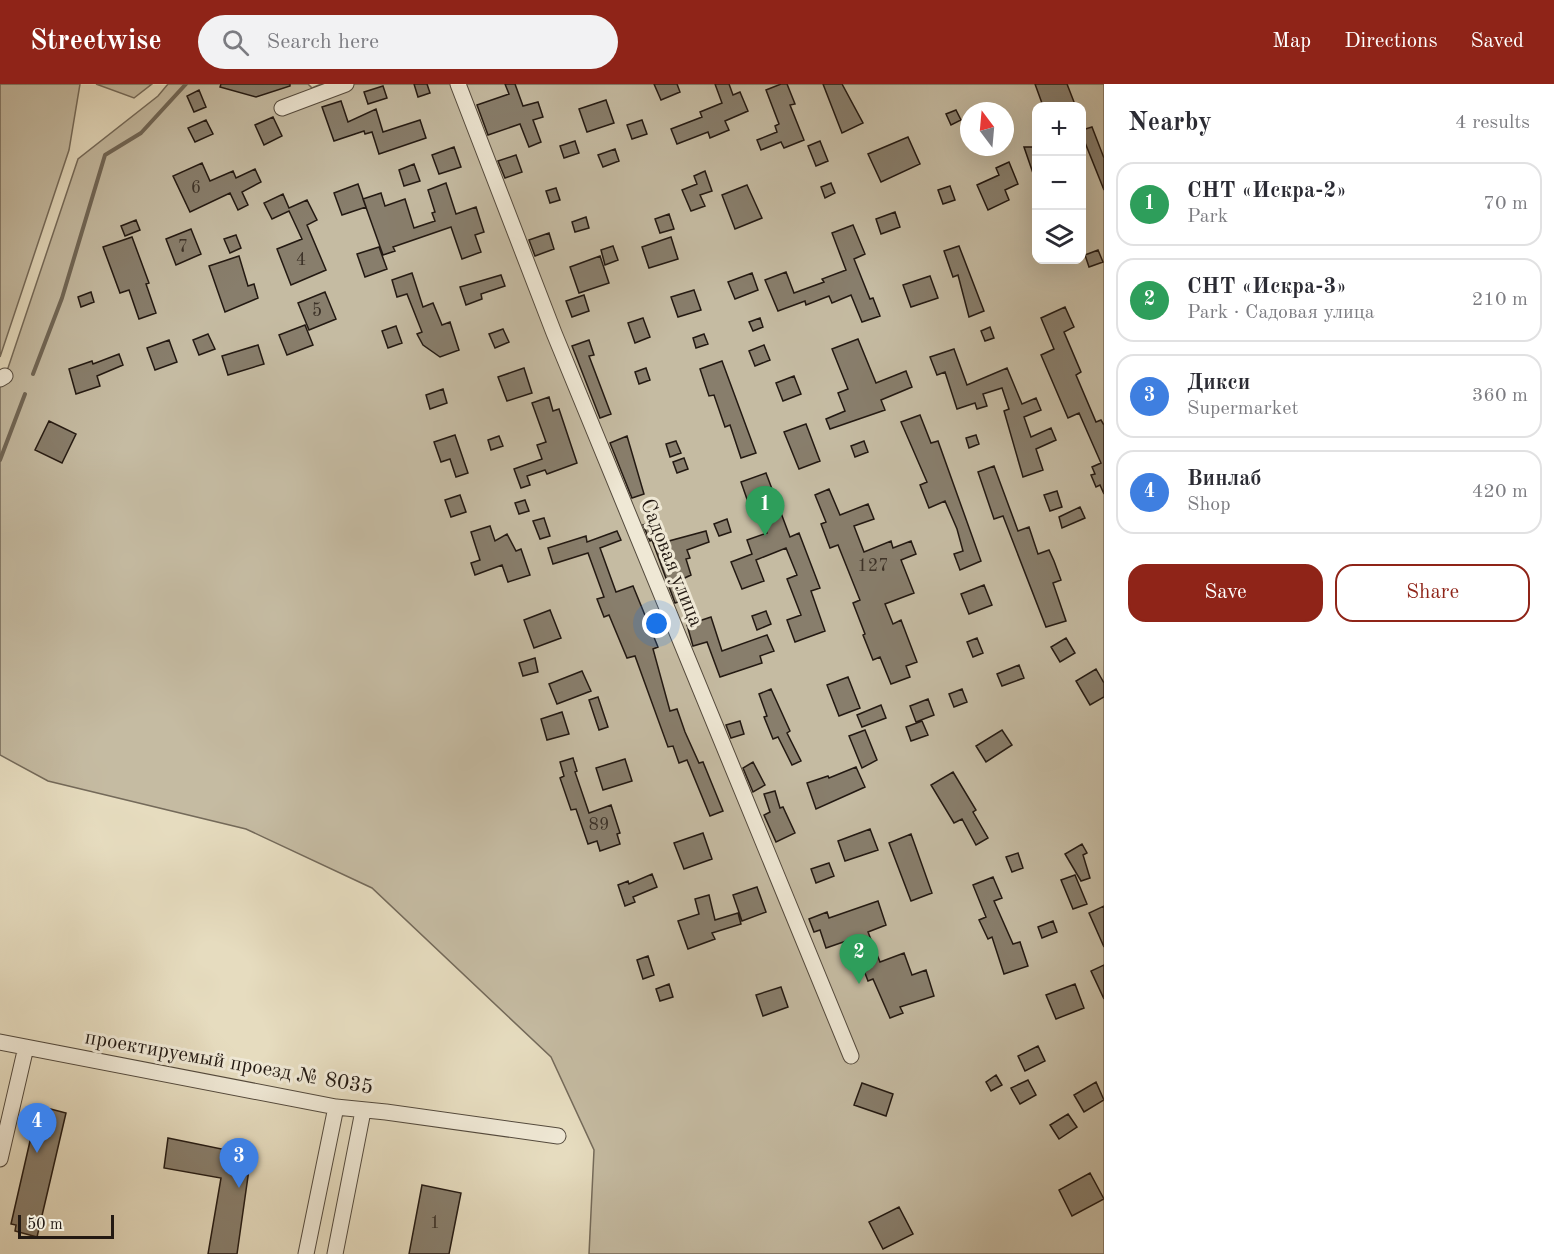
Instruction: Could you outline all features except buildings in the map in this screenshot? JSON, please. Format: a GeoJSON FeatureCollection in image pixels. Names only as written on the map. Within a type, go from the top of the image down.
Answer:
{"type":"FeatureCollection","features":[{"type":"Feature","properties":{"kind":"street"},"geometry":{"type":"LineString","coordinates":[[282,108],[346,84]]}},
{"type":"Feature","properties":{"kind":"street","name":"Садовая улица"},"geometry":{"type":"LineString","coordinates":[[458,84],[554,333],[851,1056]]}},
{"type":"Feature","properties":{"kind":"street","name":"проектируемый проезд № 8035"},"geometry":{"type":"LineString","coordinates":[[0,1042],[336,1107],[558,1136]]}},
{"type":"Feature","properties":{"kind":"street"},"geometry":{"type":"LineString","coordinates":[[0,1159],[26,1047]]}},
{"type":"Feature","properties":{"kind":"street"},"geometry":{"type":"LineString","coordinates":[[306,1254],[336,1107]]}},
{"type":"Feature","properties":{"kind":"street"},"geometry":{"type":"LineString","coordinates":[[335,1254],[363,1111]]}},
{"type":"Feature","properties":{"kind":"shaded area"},"geometry":{"type":"Polygon","coordinates":[[[0,84],[80,84],[69,150],[0,357],[0,84]]]}},
{"type":"Feature","properties":{"kind":"shaded area"},"geometry":{"type":"Polygon","coordinates":[[[96,84],[152,84],[134,98],[96,84]]]}},
{"type":"Feature","properties":{"kind":"shaded area"},"geometry":{"type":"Polygon","coordinates":[[[168,84],[308,84],[312,88],[321,84],[1104,84],[1104,1254],[589,1254],[594,1150],[551,1057],[372,888],[246,829],[48,781],[0,755],[0,386],[4,380],[78,159],[158,96],[168,84]]]}},
{"type":"Feature","properties":{"kind":"waterway"},"geometry":{"type":"LineString","coordinates":[[33,374],[62,298],[105,155],[141,133],[186,84]]}},
{"type":"Feature","properties":{"kind":"waterway"},"geometry":{"type":"LineString","coordinates":[[0,460],[25,394]]}},
{"type":"Feature","properties":{"kind":"place","name":"СНТ «Искра-2»"},"geometry":{"type":"Point","coordinates":[765,536]}},
{"type":"Feature","properties":{"kind":"place","name":"СНТ «Искра-3»"},"geometry":{"type":"Point","coordinates":[859,984]}},
{"type":"Feature","properties":{"kind":"place","name":"Винлаб"},"geometry":{"type":"Point","coordinates":[37,1153]}},
{"type":"Feature","properties":{"kind":"place","name":"Дикси"},"geometry":{"type":"Point","coordinates":[239,1188]}}]}
